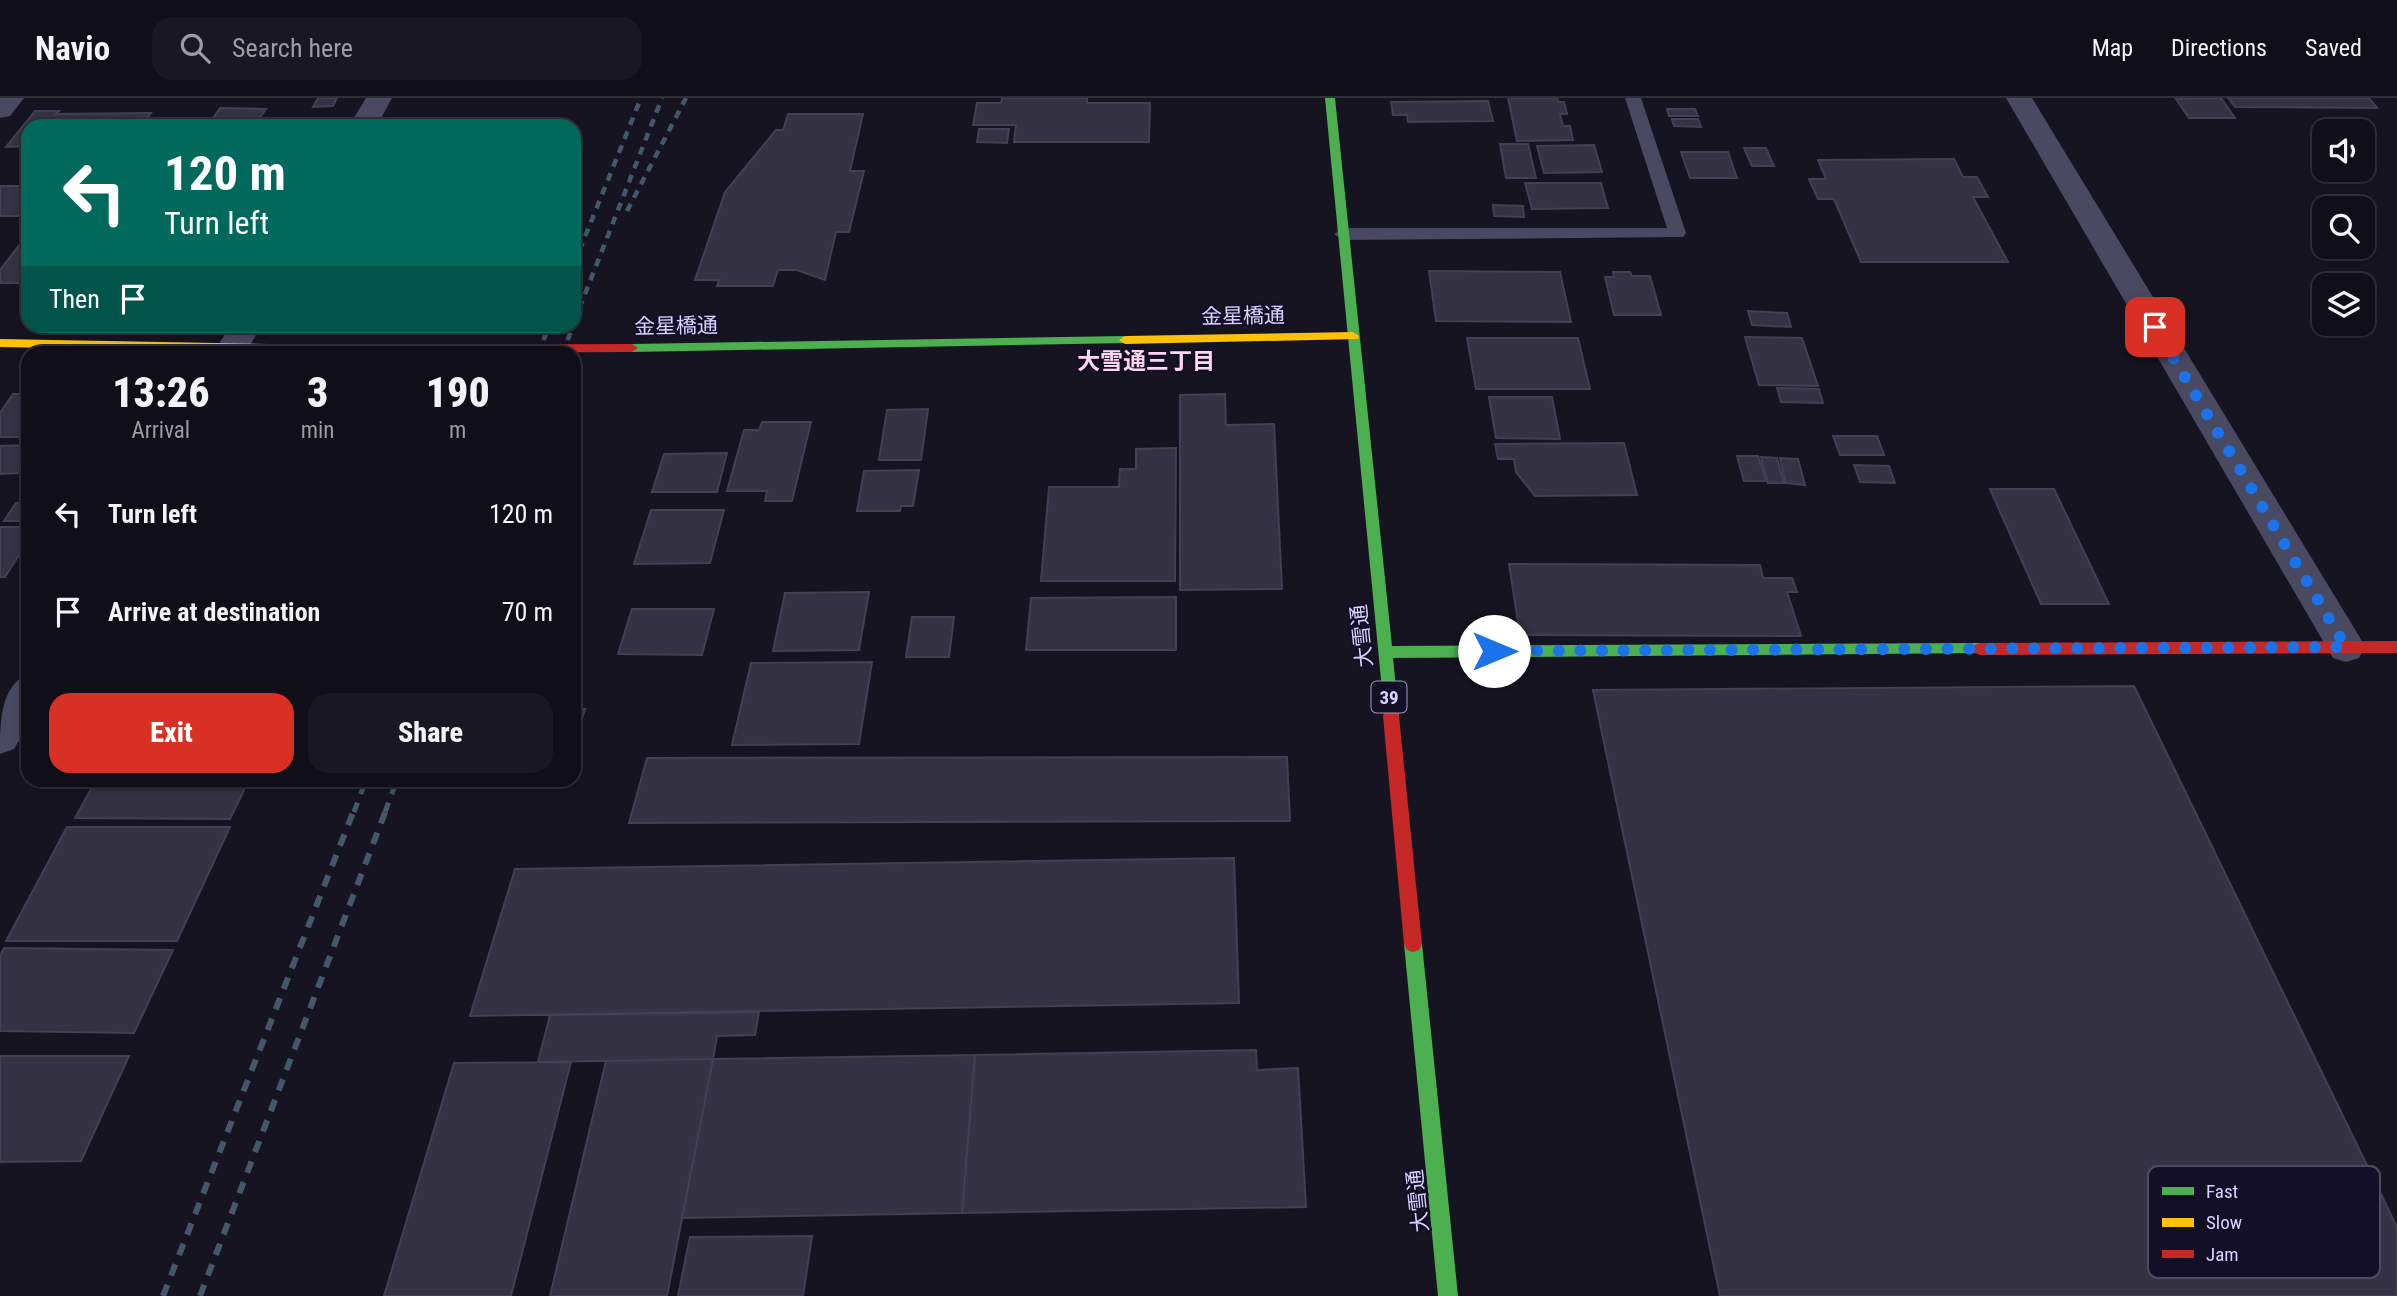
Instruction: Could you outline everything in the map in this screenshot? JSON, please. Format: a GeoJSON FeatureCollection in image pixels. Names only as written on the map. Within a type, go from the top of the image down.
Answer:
{"type":"FeatureCollection","features":[{"type":"Feature","properties":{"kind":"main road","name":"大雪通"},"geometry":{"type":"LineString","coordinates":[[1330,98],[1448,1296]]}},
{"type":"Feature","properties":{"kind":"main road","name":"金星橋通"},"geometry":{"type":"LineString","coordinates":[[581,348],[1353,336]]}},
{"type":"Feature","properties":{"kind":"main road","name":"金星橋通"},"geometry":{"type":"LineString","coordinates":[[0,343],[388,346]]}},
{"type":"Feature","properties":{"kind":"main road"},"geometry":{"type":"LineString","coordinates":[[1385,652],[2397,647]]}},
{"type":"Feature","properties":{"kind":"street"},"geometry":{"type":"LineString","coordinates":[[0,110],[11,98]]}},
{"type":"Feature","properties":{"kind":"street"},"geometry":{"type":"LineString","coordinates":[[367,119],[380,98]]}},
{"type":"Feature","properties":{"kind":"street"},"geometry":{"type":"LineString","coordinates":[[2019,98],[2346,647]]}},
{"type":"Feature","properties":{"kind":"street"},"geometry":{"type":"LineString","coordinates":[[0,737],[21,702]]}},
{"type":"Feature","properties":{"kind":"lane"},"geometry":{"type":"LineString","coordinates":[[1343,234],[1677,233],[1633,98]]}},
{"type":"Feature","properties":{"kind":"building"},"geometry":{"type":"Polygon","coordinates":[[[318,98],[337,98],[333,106],[313,107],[318,98]]]}},
{"type":"Feature","properties":{"kind":"building"},"geometry":{"type":"Polygon","coordinates":[[[1002,98],[1087,98],[1087,103],[1150,103],[1149,142],[1014,142],[1016,125],[973,125],[977,103],[1001,103],[1002,98]]]}},
{"type":"Feature","properties":{"kind":"building"},"geometry":{"type":"Polygon","coordinates":[[[1508,98],[1557,98],[1558,102],[1564,102],[1567,114],[1560,114],[1563,126],[1570,126],[1573,140],[1517,141],[1508,98]]]}},
{"type":"Feature","properties":{"kind":"building"},"geometry":{"type":"Polygon","coordinates":[[[2221,98],[2235,118],[2189,118],[2176,99],[2221,98]]]}},
{"type":"Feature","properties":{"kind":"building"},"geometry":{"type":"Polygon","coordinates":[[[2228,98],[2369,98],[2377,108],[2235,107],[2228,98]]]}},
{"type":"Feature","properties":{"kind":"building"},"geometry":{"type":"Polygon","coordinates":[[[1488,101],[1493,121],[1408,122],[1407,115],[1393,115],[1391,102],[1488,101]]]}},
{"type":"Feature","properties":{"kind":"building"},"geometry":{"type":"Polygon","coordinates":[[[220,108],[266,109],[259,119],[212,119],[220,108]]]}},
{"type":"Feature","properties":{"kind":"building"},"geometry":{"type":"Polygon","coordinates":[[[1667,109],[1695,109],[1698,116],[1669,116],[1667,109]]]}},
{"type":"Feature","properties":{"kind":"building"},"geometry":{"type":"Polygon","coordinates":[[[35,111],[59,111],[56,114],[151,113],[147,119],[29,119],[35,111]]]}},
{"type":"Feature","properties":{"kind":"building"},"geometry":{"type":"Polygon","coordinates":[[[788,114],[863,114],[850,171],[864,171],[849,232],[836,232],[825,280],[797,270],[778,270],[773,286],[717,286],[719,280],[695,280],[725,192],[776,130],[783,130],[788,114]]]}},
{"type":"Feature","properties":{"kind":"building"},"geometry":{"type":"Polygon","coordinates":[[[1672,119],[1698,119],[1701,127],[1674,126],[1672,119]]]}},
{"type":"Feature","properties":{"kind":"building"},"geometry":{"type":"Polygon","coordinates":[[[21,128],[21,146],[6,147],[21,128]]]}},
{"type":"Feature","properties":{"kind":"building"},"geometry":{"type":"Polygon","coordinates":[[[979,129],[1009,129],[1007,143],[977,142],[979,129]]]}},
{"type":"Feature","properties":{"kind":"building"},"geometry":{"type":"Polygon","coordinates":[[[1500,144],[1528,144],[1536,178],[1506,178],[1500,144]]]}},
{"type":"Feature","properties":{"kind":"building"},"geometry":{"type":"Polygon","coordinates":[[[1594,145],[1602,172],[1544,173],[1537,146],[1594,145]]]}},
{"type":"Feature","properties":{"kind":"building"},"geometry":{"type":"Polygon","coordinates":[[[1744,148],[1766,148],[1774,166],[1752,166],[1744,148]]]}},
{"type":"Feature","properties":{"kind":"building"},"geometry":{"type":"Polygon","coordinates":[[[1681,152],[1728,152],[1737,178],[1690,178],[1681,152]]]}},
{"type":"Feature","properties":{"kind":"building"},"geometry":{"type":"Polygon","coordinates":[[[1954,159],[1963,177],[1977,177],[1988,197],[1973,197],[2008,262],[1861,262],[1834,199],[1818,199],[1809,179],[1826,179],[1818,160],[1954,159]]]}},
{"type":"Feature","properties":{"kind":"building"},"geometry":{"type":"Polygon","coordinates":[[[1525,183],[1601,183],[1608,208],[1532,209],[1525,183]]]}},
{"type":"Feature","properties":{"kind":"building"},"geometry":{"type":"Polygon","coordinates":[[[0,186],[21,186],[21,216],[0,216],[0,186]]]}},
{"type":"Feature","properties":{"kind":"building"},"geometry":{"type":"Polygon","coordinates":[[[1493,205],[1523,206],[1524,217],[1494,216],[1493,205]]]}},
{"type":"Feature","properties":{"kind":"building"},"geometry":{"type":"Polygon","coordinates":[[[21,243],[21,282],[0,283],[0,270],[21,243]]]}},
{"type":"Feature","properties":{"kind":"building"},"geometry":{"type":"Polygon","coordinates":[[[1429,271],[1560,272],[1571,322],[1436,321],[1429,271]]]}},
{"type":"Feature","properties":{"kind":"building"},"geometry":{"type":"Polygon","coordinates":[[[1613,272],[1650,276],[1661,315],[1614,315],[1605,277],[1614,277],[1613,272]]]}},
{"type":"Feature","properties":{"kind":"building"},"geometry":{"type":"Polygon","coordinates":[[[1748,311],[1787,313],[1791,327],[1752,325],[1748,311]]]}},
{"type":"Feature","properties":{"kind":"building"},"geometry":{"type":"Polygon","coordinates":[[[1745,337],[1802,338],[1818,386],[1759,385],[1745,337]]]}},
{"type":"Feature","properties":{"kind":"building"},"geometry":{"type":"Polygon","coordinates":[[[1467,338],[1578,338],[1590,389],[1476,389],[1467,338]]]}},
{"type":"Feature","properties":{"kind":"building"},"geometry":{"type":"Polygon","coordinates":[[[1777,388],[1819,389],[1823,403],[1781,402],[1777,388]]]}},
{"type":"Feature","properties":{"kind":"building"},"geometry":{"type":"Polygon","coordinates":[[[13,394],[21,394],[21,437],[0,437],[0,413],[13,394]]]}},
{"type":"Feature","properties":{"kind":"building"},"geometry":{"type":"Polygon","coordinates":[[[1225,394],[1226,425],[1274,424],[1282,589],[1180,590],[1180,395],[1225,394]]]}},
{"type":"Feature","properties":{"kind":"building"},"geometry":{"type":"Polygon","coordinates":[[[1489,397],[1552,397],[1560,439],[1496,438],[1489,397]]]}},
{"type":"Feature","properties":{"kind":"building"},"geometry":{"type":"Polygon","coordinates":[[[928,409],[921,460],[879,460],[887,410],[928,409]]]}},
{"type":"Feature","properties":{"kind":"building"},"geometry":{"type":"Polygon","coordinates":[[[762,422],[811,422],[792,501],[765,501],[767,491],[727,491],[744,430],[759,430],[762,422]]]}},
{"type":"Feature","properties":{"kind":"building"},"geometry":{"type":"Polygon","coordinates":[[[1833,436],[1877,436],[1884,455],[1840,455],[1833,436]]]}},
{"type":"Feature","properties":{"kind":"building"},"geometry":{"type":"Polygon","coordinates":[[[1624,443],[1637,495],[1535,496],[1516,472],[1514,459],[1498,459],[1495,444],[1624,443]]]}},
{"type":"Feature","properties":{"kind":"building"},"geometry":{"type":"Polygon","coordinates":[[[21,445],[21,468],[18,473],[0,474],[0,446],[21,445]]]}},
{"type":"Feature","properties":{"kind":"building"},"geometry":{"type":"Polygon","coordinates":[[[1176,448],[1175,581],[1041,581],[1049,487],[1119,487],[1120,469],[1136,469],[1136,449],[1176,448]]]}},
{"type":"Feature","properties":{"kind":"building"},"geometry":{"type":"Polygon","coordinates":[[[727,453],[717,492],[652,492],[664,454],[727,453]]]}},
{"type":"Feature","properties":{"kind":"building"},"geometry":{"type":"Polygon","coordinates":[[[1737,456],[1758,456],[1766,481],[1744,481],[1737,456]]]}},
{"type":"Feature","properties":{"kind":"building"},"geometry":{"type":"Polygon","coordinates":[[[1761,457],[1777,458],[1784,483],[1768,483],[1761,457]]]}},
{"type":"Feature","properties":{"kind":"building"},"geometry":{"type":"Polygon","coordinates":[[[1780,458],[1798,459],[1805,485],[1786,483],[1780,458]]]}},
{"type":"Feature","properties":{"kind":"building"},"geometry":{"type":"Polygon","coordinates":[[[1854,465],[1889,466],[1895,483],[1860,482],[1854,465]]]}},
{"type":"Feature","properties":{"kind":"building"},"geometry":{"type":"Polygon","coordinates":[[[919,470],[913,506],[901,506],[900,511],[857,511],[864,471],[919,470]]]}},
{"type":"Feature","properties":{"kind":"building"},"geometry":{"type":"Polygon","coordinates":[[[1990,489],[2054,489],[2109,604],[2041,604],[1990,489]]]}},
{"type":"Feature","properties":{"kind":"building"},"geometry":{"type":"Polygon","coordinates":[[[16,503],[21,503],[21,521],[4,521],[16,503]]]}},
{"type":"Feature","properties":{"kind":"building"},"geometry":{"type":"Polygon","coordinates":[[[651,510],[724,510],[710,563],[634,564],[651,510]]]}},
{"type":"Feature","properties":{"kind":"building"},"geometry":{"type":"Polygon","coordinates":[[[0,527],[21,527],[21,552],[5,577],[0,577],[0,527]]]}},
{"type":"Feature","properties":{"kind":"building"},"geometry":{"type":"Polygon","coordinates":[[[1509,564],[1760,565],[1763,578],[1792,578],[1797,592],[1787,592],[1801,636],[1520,635],[1509,564]]]}},
{"type":"Feature","properties":{"kind":"building"},"geometry":{"type":"Polygon","coordinates":[[[869,592],[859,650],[773,651],[785,593],[869,592]]]}},
{"type":"Feature","properties":{"kind":"building"},"geometry":{"type":"Polygon","coordinates":[[[1176,597],[1176,650],[1026,650],[1031,598],[1176,597]]]}},
{"type":"Feature","properties":{"kind":"building"},"geometry":{"type":"Polygon","coordinates":[[[632,609],[714,609],[702,655],[618,654],[632,609]]]}},
{"type":"Feature","properties":{"kind":"building"},"geometry":{"type":"Polygon","coordinates":[[[912,617],[954,617],[949,657],[906,657],[912,617]]]}},
{"type":"Feature","properties":{"kind":"building"},"geometry":{"type":"Polygon","coordinates":[[[872,662],[859,744],[732,745],[751,663],[872,662]]]}},
{"type":"Feature","properties":{"kind":"building"},"geometry":{"type":"Polygon","coordinates":[[[2134,686],[2367,1166],[2148,1166],[2148,1278],[2380,1278],[2380,1192],[2397,1227],[2397,1296],[1720,1296],[1593,690],[2134,686]]]}},
{"type":"Feature","properties":{"kind":"building"},"geometry":{"type":"Polygon","coordinates":[[[1287,757],[1290,821],[629,823],[647,758],[1287,757]]]}},
{"type":"Feature","properties":{"kind":"building"},"geometry":{"type":"Polygon","coordinates":[[[92,787],[246,787],[230,819],[75,818],[92,787]]]}},
{"type":"Feature","properties":{"kind":"building"},"geometry":{"type":"Polygon","coordinates":[[[67,827],[230,827],[177,941],[6,941],[67,827]]]}},
{"type":"Feature","properties":{"kind":"building"},"geometry":{"type":"Polygon","coordinates":[[[1234,858],[1239,1003],[470,1016],[515,869],[1234,858]]]}},
{"type":"Feature","properties":{"kind":"building"},"geometry":{"type":"Polygon","coordinates":[[[4,948],[173,950],[134,1033],[0,1031],[0,956],[4,948]]]}},
{"type":"Feature","properties":{"kind":"building"},"geometry":{"type":"Polygon","coordinates":[[[759,1012],[755,1035],[717,1036],[713,1059],[538,1062],[550,1015],[759,1012]]]}},
{"type":"Feature","properties":{"kind":"building"},"geometry":{"type":"Polygon","coordinates":[[[1256,1050],[1257,1070],[1298,1068],[1306,1207],[962,1213],[975,1055],[1256,1050]]]}},
{"type":"Feature","properties":{"kind":"building"},"geometry":{"type":"Polygon","coordinates":[[[975,1055],[962,1213],[682,1218],[713,1059],[975,1055]]]}},
{"type":"Feature","properties":{"kind":"building"},"geometry":{"type":"Polygon","coordinates":[[[0,1056],[129,1056],[81,1161],[0,1162],[0,1056]]]}},
{"type":"Feature","properties":{"kind":"building"},"geometry":{"type":"Polygon","coordinates":[[[713,1059],[667,1296],[550,1296],[606,1061],[713,1059]]]}},
{"type":"Feature","properties":{"kind":"building"},"geometry":{"type":"Polygon","coordinates":[[[571,1062],[511,1296],[384,1296],[454,1063],[571,1062]]]}},
{"type":"Feature","properties":{"kind":"building"},"geometry":{"type":"Polygon","coordinates":[[[812,1236],[803,1296],[678,1296],[690,1237],[812,1236]]]}},
{"type":"Feature","properties":{"kind":"railway"},"geometry":{"type":"LineString","coordinates":[[581,247],[641,98]]}},
{"type":"Feature","properties":{"kind":"railway"},"geometry":{"type":"LineString","coordinates":[[581,304],[662,98]]}},
{"type":"Feature","properties":{"kind":"railway"},"geometry":{"type":"LineString","coordinates":[[627,211],[686,98]]}},
{"type":"Feature","properties":{"kind":"railway"},"geometry":{"type":"LineString","coordinates":[[541,346],[546,333]]}},
{"type":"Feature","properties":{"kind":"railway"},"geometry":{"type":"LineString","coordinates":[[565,346],[570,333]]}},
{"type":"Feature","properties":{"kind":"railway"},"geometry":{"type":"LineString","coordinates":[[354,812],[363,787]]}},
{"type":"Feature","properties":{"kind":"railway"},"geometry":{"type":"LineString","coordinates":[[385,812],[394,787]]}},
{"type":"Feature","properties":{"kind":"railway"},"geometry":{"type":"LineString","coordinates":[[163,1296],[354,810]]}},
{"type":"Feature","properties":{"kind":"railway"},"geometry":{"type":"LineString","coordinates":[[200,1296],[386,810]]}},
{"type":"Feature","properties":{"kind":"traffic: fast"},"geometry":{"type":"LineString","coordinates":[[1330,98],[1391,716]]}},
{"type":"Feature","properties":{"kind":"traffic: fast"},"geometry":{"type":"LineString","coordinates":[[632,348],[1125,340]]}},
{"type":"Feature","properties":{"kind":"traffic: fast"},"geometry":{"type":"LineString","coordinates":[[1385,652],[1980,649]]}},
{"type":"Feature","properties":{"kind":"traffic: fast"},"geometry":{"type":"LineString","coordinates":[[1413,944],[1448,1296]]}},
{"type":"Feature","properties":{"kind":"traffic: slow"},"geometry":{"type":"LineString","coordinates":[[1125,340],[1353,336]]}},
{"type":"Feature","properties":{"kind":"traffic: slow"},"geometry":{"type":"LineString","coordinates":[[0,343],[162,346]]}},
{"type":"Feature","properties":{"kind":"traffic: jam"},"geometry":{"type":"LineString","coordinates":[[581,348],[632,348]]}},
{"type":"Feature","properties":{"kind":"traffic: jam"},"geometry":{"type":"LineString","coordinates":[[1980,649],[2397,647]]}},
{"type":"Feature","properties":{"kind":"traffic: jam"},"geometry":{"type":"LineString","coordinates":[[1391,716],[1413,944]]}},
{"type":"Feature","properties":{"kind":"district","name":"大雪通三丁目"},"geometry":{"type":"Point","coordinates":[1146,361]}},
{"type":"Feature","properties":{"kind":"route"},"geometry":{"type":"LineString","coordinates":[[1494,651],[2346,647],[2155,327]]}}]}
